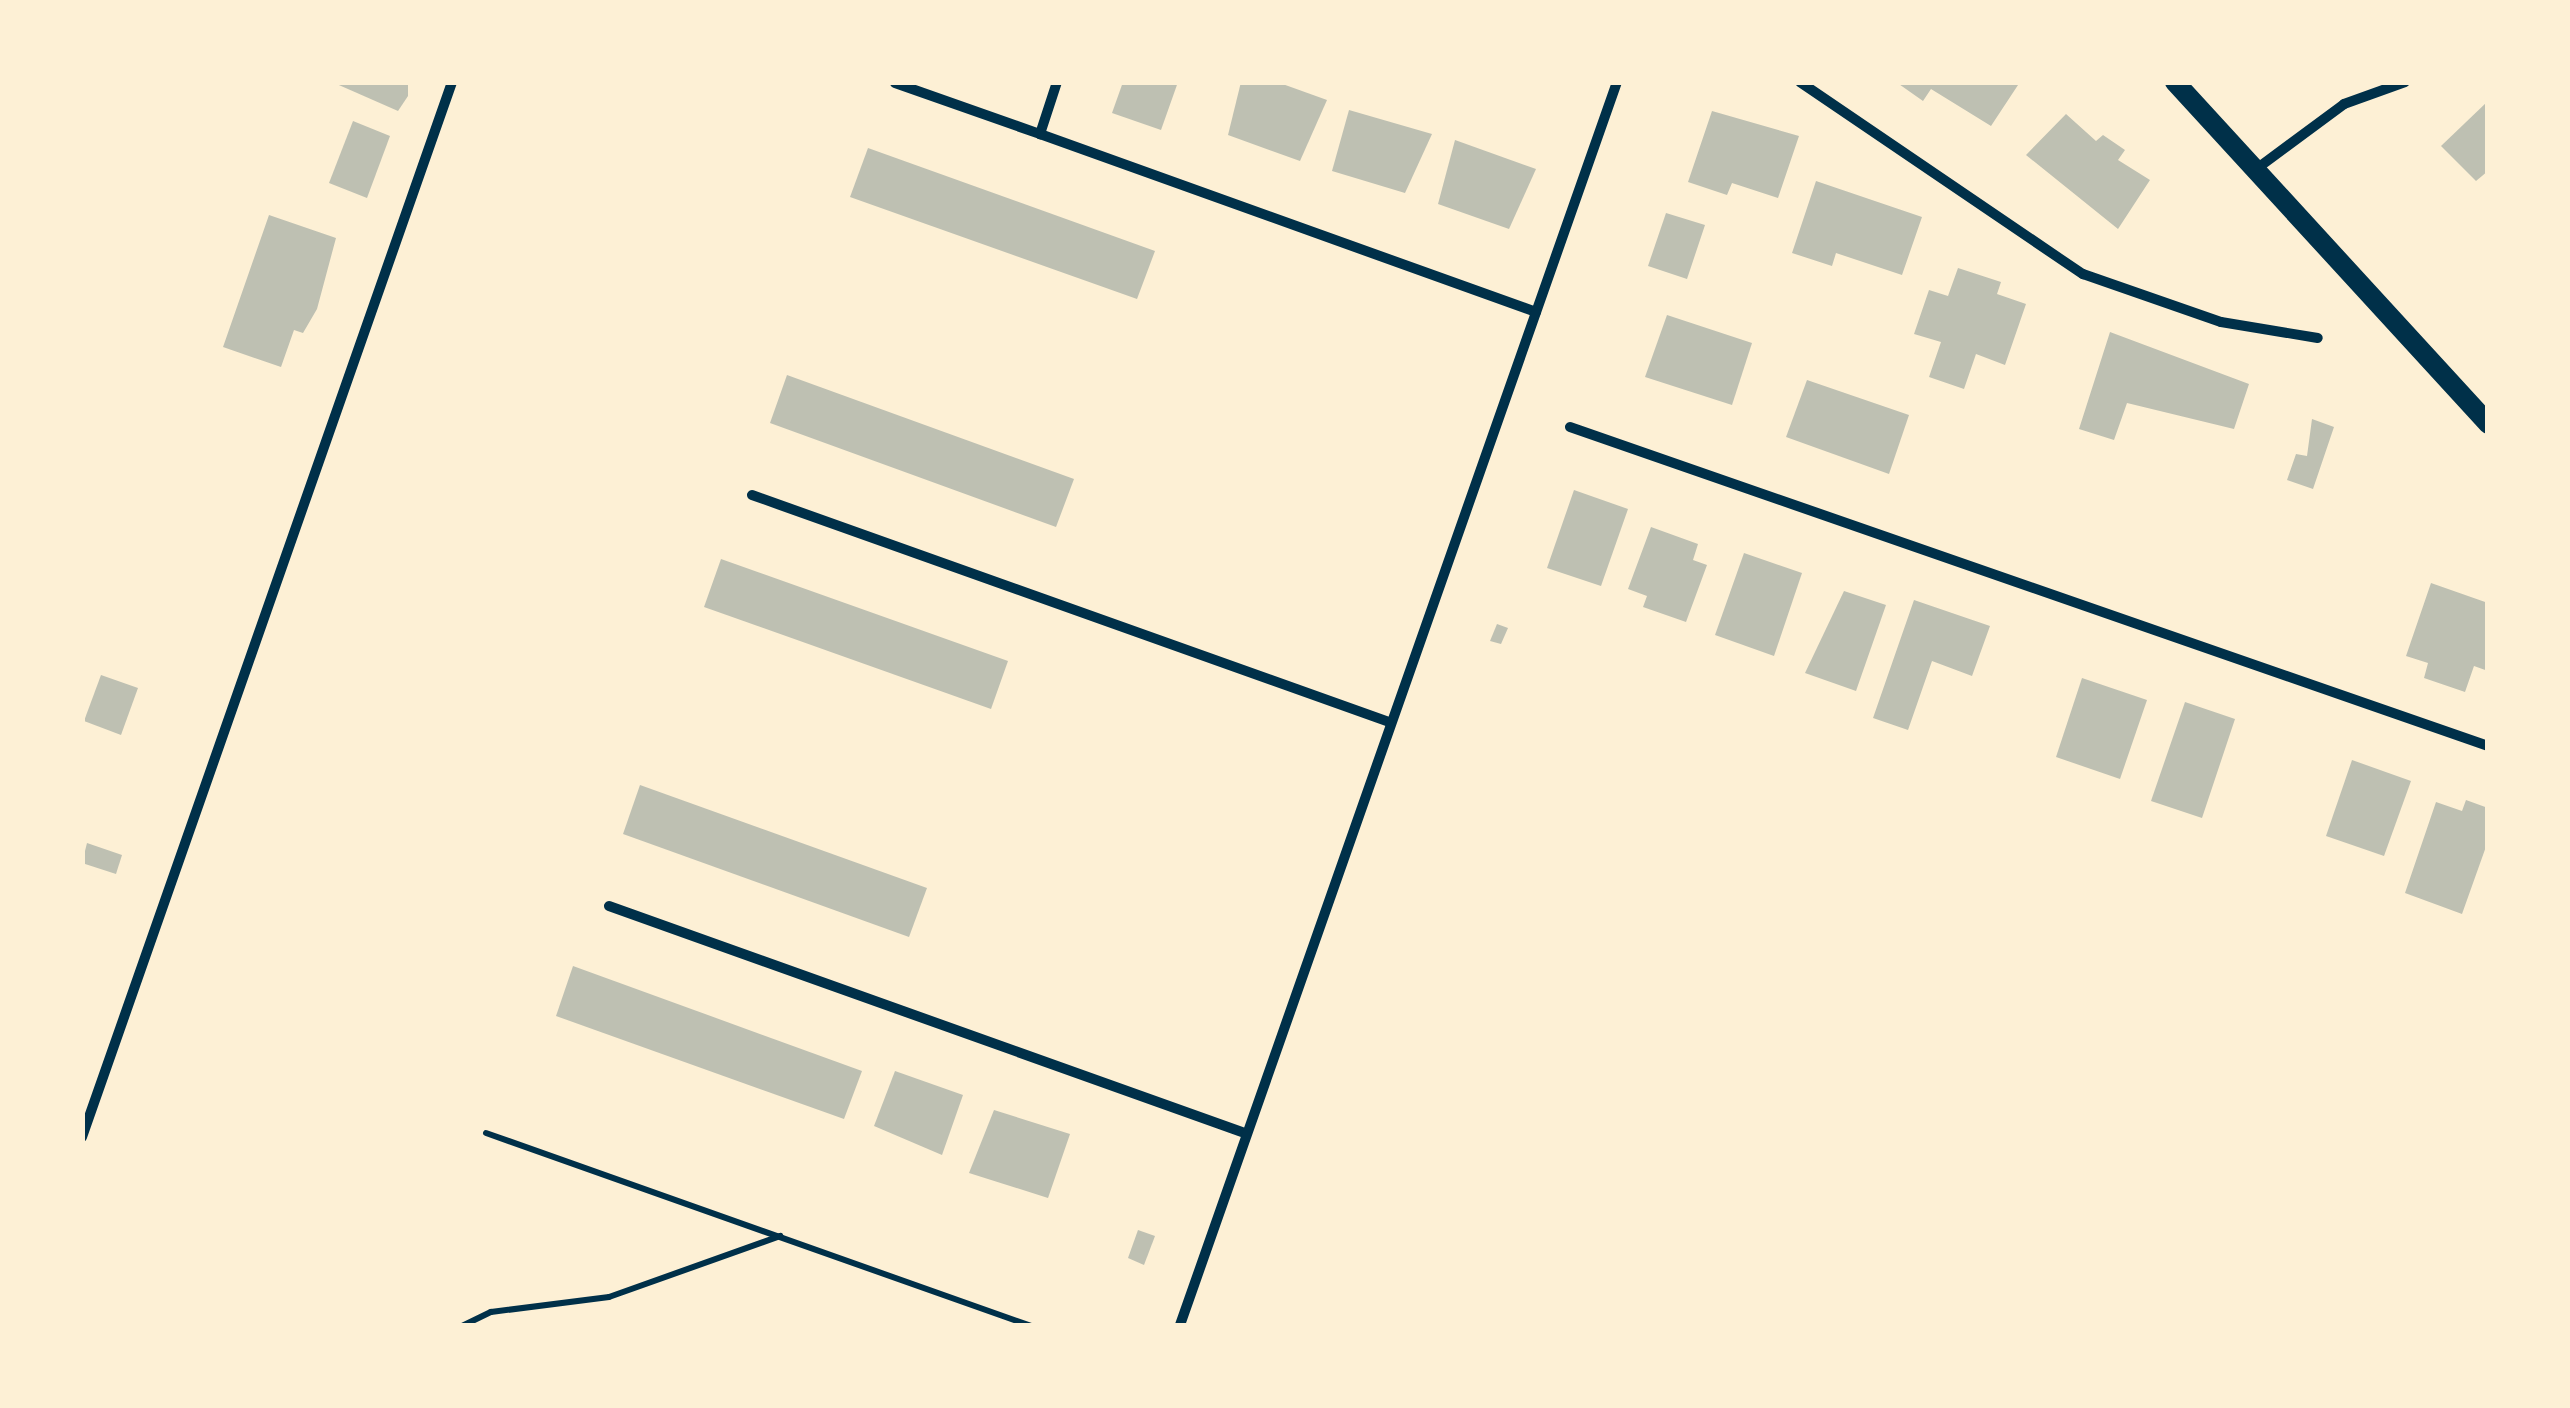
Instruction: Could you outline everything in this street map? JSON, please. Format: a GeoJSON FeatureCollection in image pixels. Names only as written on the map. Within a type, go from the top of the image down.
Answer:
{"type":"FeatureCollection","features":[{"type":"Feature","properties":{"kind":"main road"},"geometry":{"type":"LineString","coordinates":[[2175,82],[2259,167],[2488,424]]}},
{"type":"Feature","properties":{"kind":"street"},"geometry":{"type":"LineString","coordinates":[[82,1137],[452,82]]}},
{"type":"Feature","properties":{"kind":"street"},"geometry":{"type":"LineString","coordinates":[[1040,134],[1058,82]]}},
{"type":"Feature","properties":{"kind":"street"},"geometry":{"type":"LineString","coordinates":[[1180,1325],[1242,1132],[1618,82]]}},
{"type":"Feature","properties":{"kind":"street"},"geometry":{"type":"LineString","coordinates":[[1800,82],[2083,274],[2222,322],[2318,338]]}},
{"type":"Feature","properties":{"kind":"street"},"geometry":{"type":"LineString","coordinates":[[2259,167],[2344,104],[2405,82]]}},
{"type":"Feature","properties":{"kind":"street"},"geometry":{"type":"LineString","coordinates":[[895,83],[1536,312]]}},
{"type":"Feature","properties":{"kind":"street"},"geometry":{"type":"LineString","coordinates":[[1570,427],[2488,746]]}},
{"type":"Feature","properties":{"kind":"street"},"geometry":{"type":"LineString","coordinates":[[752,494],[1389,722]]}},
{"type":"Feature","properties":{"kind":"street"},"geometry":{"type":"LineString","coordinates":[[609,906],[1242,1132]]}},
{"type":"Feature","properties":{"kind":"path"},"geometry":{"type":"LineString","coordinates":[[486,1133],[1030,1326]]}},
{"type":"Feature","properties":{"kind":"path"},"geometry":{"type":"LineString","coordinates":[[462,1326],[491,1312],[609,1297],[780,1236]]}},
{"type":"Feature","properties":{"kind":"building"},"geometry":{"type":"Polygon","coordinates":[[[332,82],[408,82],[408,96],[398,111],[332,82]]]}},
{"type":"Feature","properties":{"kind":"building"},"geometry":{"type":"Polygon","coordinates":[[[1123,82],[1178,82],[1161,130],[1112,113],[1123,82]]]}},
{"type":"Feature","properties":{"kind":"building"},"geometry":{"type":"Polygon","coordinates":[[[1241,82],[1277,82],[1327,100],[1300,161],[1228,135],[1241,82]]]}},
{"type":"Feature","properties":{"kind":"building"},"geometry":{"type":"Polygon","coordinates":[[[1896,82],[2020,82],[1991,126],[1931,89],[1923,101],[1896,82]]]}},
{"type":"Feature","properties":{"kind":"building"},"geometry":{"type":"Polygon","coordinates":[[[2488,101],[2488,171],[2476,181],[2441,146],[2488,101]]]}},
{"type":"Feature","properties":{"kind":"building"},"geometry":{"type":"Polygon","coordinates":[[[1349,110],[1432,134],[1405,193],[1332,171],[1349,110]]]}},
{"type":"Feature","properties":{"kind":"building"},"geometry":{"type":"Polygon","coordinates":[[[1712,111],[1799,136],[1778,198],[1732,183],[1727,195],[1688,182],[1712,111]]]}},
{"type":"Feature","properties":{"kind":"building"},"geometry":{"type":"Polygon","coordinates":[[[2066,114],[2096,141],[2103,135],[2125,150],[2118,160],[2150,180],[2118,229],[2026,155],[2066,114]]]}},
{"type":"Feature","properties":{"kind":"building"},"geometry":{"type":"Polygon","coordinates":[[[353,121],[390,136],[367,198],[329,183],[353,121]]]}},
{"type":"Feature","properties":{"kind":"building"},"geometry":{"type":"Polygon","coordinates":[[[1455,140],[1536,169],[1509,229],[1438,204],[1455,140]]]}},
{"type":"Feature","properties":{"kind":"building"},"geometry":{"type":"Polygon","coordinates":[[[868,148],[1155,251],[1137,299],[850,197],[868,148]]]}},
{"type":"Feature","properties":{"kind":"building"},"geometry":{"type":"Polygon","coordinates":[[[1816,181],[1922,217],[1902,275],[1836,253],[1832,266],[1792,253],[1816,181]]]}},
{"type":"Feature","properties":{"kind":"building"},"geometry":{"type":"Polygon","coordinates":[[[1666,213],[1705,225],[1687,279],[1648,266],[1666,213]]]}},
{"type":"Feature","properties":{"kind":"building"},"geometry":{"type":"Polygon","coordinates":[[[269,215],[336,238],[317,309],[303,333],[294,330],[281,367],[223,347],[269,215]]]}},
{"type":"Feature","properties":{"kind":"building"},"geometry":{"type":"Polygon","coordinates":[[[1958,268],[2001,282],[1997,294],[2026,304],[2005,365],[1976,354],[1964,389],[1929,377],[1941,342],[1914,334],[1929,290],[1948,296],[1958,268]]]}},
{"type":"Feature","properties":{"kind":"building"},"geometry":{"type":"Polygon","coordinates":[[[1667,315],[1752,343],[1732,405],[1645,377],[1667,315]]]}},
{"type":"Feature","properties":{"kind":"building"},"geometry":{"type":"Polygon","coordinates":[[[2110,332],[2249,384],[2234,429],[2127,403],[2114,440],[2079,429],[2110,332]]]}},
{"type":"Feature","properties":{"kind":"building"},"geometry":{"type":"Polygon","coordinates":[[[787,375],[1074,479],[1056,527],[770,423],[787,375]]]}},
{"type":"Feature","properties":{"kind":"building"},"geometry":{"type":"Polygon","coordinates":[[[1807,380],[1909,415],[1889,474],[1786,437],[1807,380]]]}},
{"type":"Feature","properties":{"kind":"building"},"geometry":{"type":"Polygon","coordinates":[[[2312,419],[2334,427],[2313,489],[2287,480],[2296,454],[2307,456],[2312,419]]]}},
{"type":"Feature","properties":{"kind":"building"},"geometry":{"type":"Polygon","coordinates":[[[1574,490],[1628,509],[1601,586],[1547,568],[1574,490]]]}},
{"type":"Feature","properties":{"kind":"building"},"geometry":{"type":"Polygon","coordinates":[[[1651,527],[1698,544],[1693,560],[1707,565],[1686,622],[1643,607],[1647,596],[1628,589],[1651,527]]]}},
{"type":"Feature","properties":{"kind":"building"},"geometry":{"type":"Polygon","coordinates":[[[1744,553],[1802,573],[1774,656],[1715,635],[1744,553]]]}},
{"type":"Feature","properties":{"kind":"building"},"geometry":{"type":"Polygon","coordinates":[[[721,559],[1008,661],[991,709],[704,607],[721,559]]]}},
{"type":"Feature","properties":{"kind":"building"},"geometry":{"type":"Polygon","coordinates":[[[2431,583],[2488,603],[2488,671],[2474,666],[2465,692],[2424,678],[2428,663],[2406,656],[2431,583]]]}},
{"type":"Feature","properties":{"kind":"building"},"geometry":{"type":"Polygon","coordinates":[[[1844,591],[1886,605],[1856,691],[1805,673],[1844,591]]]}},
{"type":"Feature","properties":{"kind":"building"},"geometry":{"type":"Polygon","coordinates":[[[1914,600],[1990,626],[1972,676],[1932,661],[1908,730],[1873,718],[1914,600]]]}},
{"type":"Feature","properties":{"kind":"building"},"geometry":{"type":"Polygon","coordinates":[[[1497,624],[1508,628],[1501,644],[1490,641],[1497,624]]]}},
{"type":"Feature","properties":{"kind":"building"},"geometry":{"type":"Polygon","coordinates":[[[101,675],[138,688],[121,735],[84,721],[101,675]]]}},
{"type":"Feature","properties":{"kind":"building"},"geometry":{"type":"Polygon","coordinates":[[[2082,678],[2147,700],[2120,779],[2056,757],[2082,678]]]}},
{"type":"Feature","properties":{"kind":"building"},"geometry":{"type":"Polygon","coordinates":[[[2185,702],[2235,719],[2202,818],[2151,801],[2185,702]]]}},
{"type":"Feature","properties":{"kind":"building"},"geometry":{"type":"Polygon","coordinates":[[[2352,760],[2411,781],[2384,856],[2326,836],[2352,760]]]}},
{"type":"Feature","properties":{"kind":"building"},"geometry":{"type":"Polygon","coordinates":[[[640,785],[927,888],[909,937],[623,834],[640,785]]]}},
{"type":"Feature","properties":{"kind":"building"},"geometry":{"type":"Polygon","coordinates":[[[2466,800],[2488,808],[2488,841],[2462,914],[2405,893],[2436,802],[2462,811],[2466,800]]]}},
{"type":"Feature","properties":{"kind":"building"},"geometry":{"type":"Polygon","coordinates":[[[87,843],[122,855],[116,874],[82,863],[87,843]]]}},
{"type":"Feature","properties":{"kind":"building"},"geometry":{"type":"Polygon","coordinates":[[[573,966],[862,1071],[844,1119],[556,1016],[573,966]]]}},
{"type":"Feature","properties":{"kind":"building"},"geometry":{"type":"Polygon","coordinates":[[[895,1071],[963,1095],[942,1155],[874,1126],[895,1071]]]}},
{"type":"Feature","properties":{"kind":"building"},"geometry":{"type":"Polygon","coordinates":[[[994,1110],[1070,1134],[1048,1198],[969,1173],[994,1110]]]}},
{"type":"Feature","properties":{"kind":"building"},"geometry":{"type":"Polygon","coordinates":[[[1138,1230],[1155,1236],[1144,1265],[1128,1258],[1138,1230]]]}}]}
